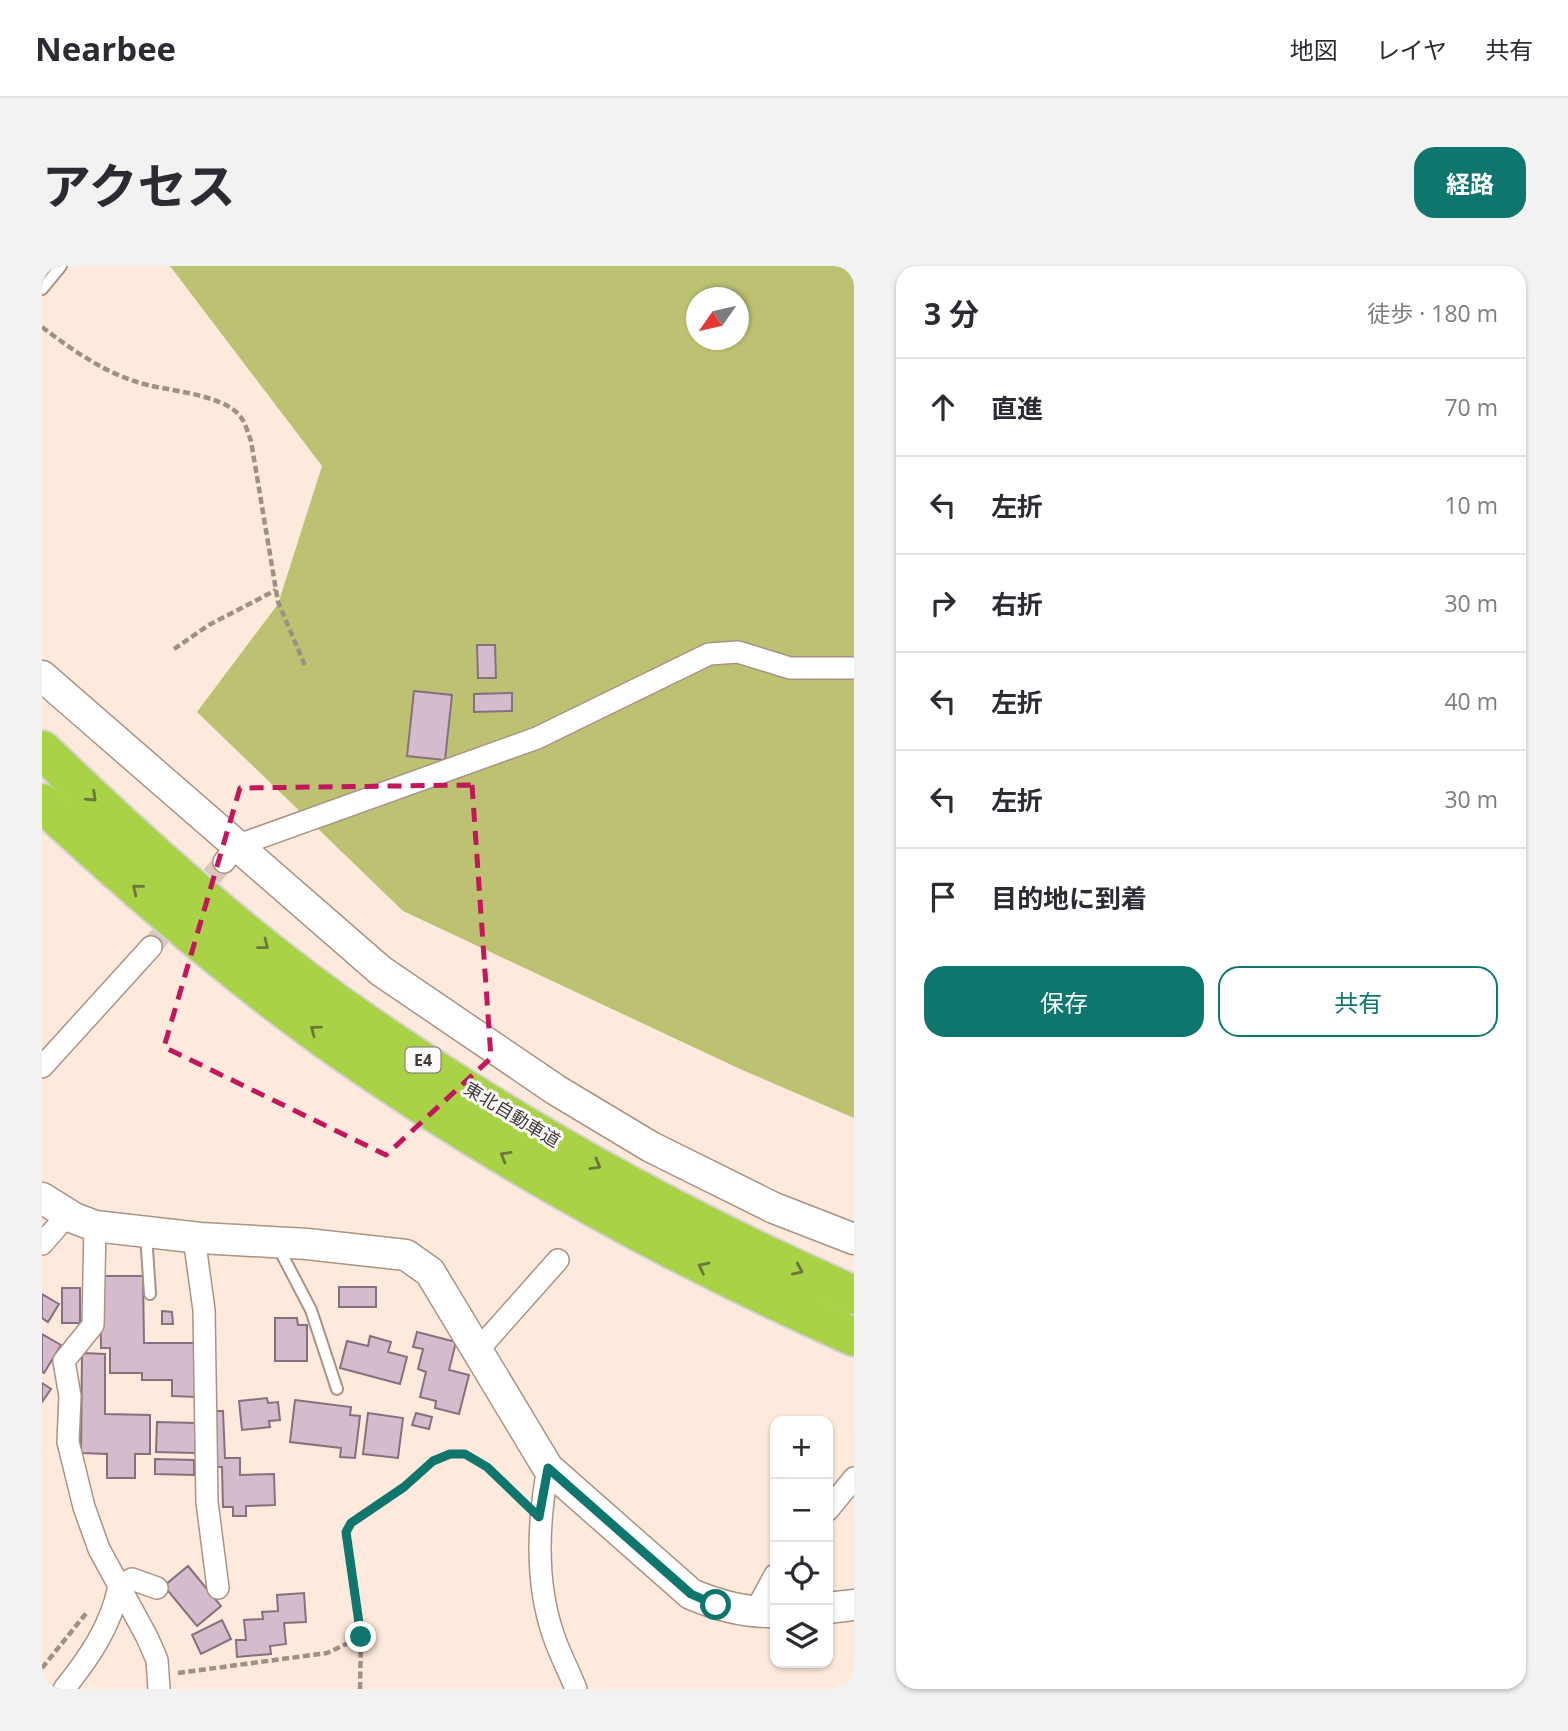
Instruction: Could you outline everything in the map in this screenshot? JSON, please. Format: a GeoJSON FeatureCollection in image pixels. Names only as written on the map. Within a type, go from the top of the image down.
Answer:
{"type":"FeatureCollection","features":[{"type":"Feature","properties":{"kind":"highway","name":"東北自動車道"},"geometry":{"type":"LineString","coordinates":[[42,750],[150,850],[363,1022],[487,1102],[639,1190],[759,1253],[854,1295]]}},
{"type":"Feature","properties":{"kind":"highway","name":"E4"},"geometry":{"type":"LineString","coordinates":[[42,803],[122,877],[220,958],[338,1048],[466,1133],[623,1226],[745,1289],[854,1337]]}},
{"type":"Feature","properties":{"kind":"street"},"geometry":{"type":"LineString","coordinates":[[230,854],[537,738],[709,654],[738,652],[790,668],[854,668]]}},
{"type":"Feature","properties":{"kind":"street"},"geometry":{"type":"LineString","coordinates":[[42,676],[230,854],[381,971],[556,1090],[651,1147],[774,1208],[854,1239]]}},
{"type":"Feature","properties":{"kind":"street"},"geometry":{"type":"LineString","coordinates":[[42,1067],[151,947]]}},
{"type":"Feature","properties":{"kind":"street"},"geometry":{"type":"LineString","coordinates":[[42,1198],[82,1220],[146,1232],[406,1255],[430,1272],[548,1468],[691,1594],[716,1605],[765,1612],[770,1594]]}},
{"type":"Feature","properties":{"kind":"street"},"geometry":{"type":"LineString","coordinates":[[42,1244],[82,1220]]}},
{"type":"Feature","properties":{"kind":"street"},"geometry":{"type":"LineString","coordinates":[[82,1220],[93,1325],[64,1361],[69,1395],[68,1442],[95,1538],[147,1637],[157,1660],[158,1682]]}},
{"type":"Feature","properties":{"kind":"street"},"geometry":{"type":"LineString","coordinates":[[194,1237],[204,1310],[207,1502],[218,1588]]}},
{"type":"Feature","properties":{"kind":"street"},"geometry":{"type":"LineString","coordinates":[[478,1350],[558,1261]]}},
{"type":"Feature","properties":{"kind":"street"},"geometry":{"type":"LineString","coordinates":[[548,1468],[539,1517],[541,1572],[552,1633],[576,1689]]}},
{"type":"Feature","properties":{"kind":"street"},"geometry":{"type":"LineString","coordinates":[[833,1504],[854,1478]]}},
{"type":"Feature","properties":{"kind":"street"},"geometry":{"type":"LineString","coordinates":[[119,1586],[132,1579],[157,1588]]}},
{"type":"Feature","properties":{"kind":"street"},"geometry":{"type":"LineString","coordinates":[[64,1689],[87,1659],[114,1614],[119,1586]]}},
{"type":"Feature","properties":{"kind":"street"},"geometry":{"type":"LineString","coordinates":[[833,1607],[854,1605]]}},
{"type":"Feature","properties":{"kind":"street"},"geometry":{"type":"LineString","coordinates":[[82,1689],[87,1659]]}},
{"type":"Feature","properties":{"kind":"lane"},"geometry":{"type":"LineString","coordinates":[[42,289],[61,266]]}},
{"type":"Feature","properties":{"kind":"lane"},"geometry":{"type":"LineString","coordinates":[[146,1232],[150,1294]]}},
{"type":"Feature","properties":{"kind":"lane"},"geometry":{"type":"LineString","coordinates":[[276,1242],[311,1310],[337,1389]]}},
{"type":"Feature","properties":{"kind":"path"},"geometry":{"type":"LineString","coordinates":[[42,327],[79,355],[135,382],[199,396],[229,407],[240,416],[251,441],[278,602],[306,668]]}},
{"type":"Feature","properties":{"kind":"path"},"geometry":{"type":"LineString","coordinates":[[174,649],[209,625],[276,590]]}},
{"type":"Feature","properties":{"kind":"path"},"geometry":{"type":"LineString","coordinates":[[360,1689],[361,1637],[346,1532],[351,1523],[404,1487],[433,1461],[450,1454],[465,1454],[487,1467],[539,1517]]}},
{"type":"Feature","properties":{"kind":"path"},"geometry":{"type":"LineString","coordinates":[[42,1668],[90,1609]]}},
{"type":"Feature","properties":{"kind":"path"},"geometry":{"type":"LineString","coordinates":[[158,1682],[327,1653],[361,1637]]}},
{"type":"Feature","properties":{"kind":"highlighted area"},"geometry":{"type":"Polygon","coordinates":[[[472,785],[491,1058],[386,1155],[164,1047],[240,788],[472,785]]]}},
{"type":"Feature","properties":{"kind":"green space"},"geometry":{"type":"Polygon","coordinates":[[[170,266],[854,266],[854,1118],[740,1069],[403,911],[197,712],[278,604],[322,466],[170,266]]]}},
{"type":"Feature","properties":{"kind":"building"},"geometry":{"type":"Polygon","coordinates":[[[477,645],[495,645],[496,678],[478,678],[477,645]]]}},
{"type":"Feature","properties":{"kind":"building"},"geometry":{"type":"Polygon","coordinates":[[[414,691],[452,695],[445,760],[407,756],[414,691]]]}},
{"type":"Feature","properties":{"kind":"building"},"geometry":{"type":"Polygon","coordinates":[[[512,693],[512,711],[474,712],[474,694],[512,693]]]}},
{"type":"Feature","properties":{"kind":"building"},"geometry":{"type":"Polygon","coordinates":[[[100,1276],[143,1276],[144,1343],[197,1343],[197,1397],[172,1396],[172,1380],[142,1380],[142,1373],[110,1373],[110,1348],[101,1348],[100,1276]]]}},
{"type":"Feature","properties":{"kind":"building"},"geometry":{"type":"Polygon","coordinates":[[[339,1287],[376,1287],[376,1307],[339,1307],[339,1287]]]}},
{"type":"Feature","properties":{"kind":"building"},"geometry":{"type":"Polygon","coordinates":[[[62,1288],[80,1288],[80,1323],[62,1323],[62,1288]]]}},
{"type":"Feature","properties":{"kind":"building"},"geometry":{"type":"Polygon","coordinates":[[[42,1294],[59,1304],[48,1322],[42,1318],[42,1294]]]}},
{"type":"Feature","properties":{"kind":"building"},"geometry":{"type":"Polygon","coordinates":[[[162,1311],[172,1312],[173,1324],[162,1324],[162,1311]]]}},
{"type":"Feature","properties":{"kind":"building"},"geometry":{"type":"Polygon","coordinates":[[[275,1318],[297,1318],[298,1325],[307,1325],[307,1361],[275,1361],[275,1318]]]}},
{"type":"Feature","properties":{"kind":"building"},"geometry":{"type":"Polygon","coordinates":[[[417,1332],[456,1342],[449,1370],[469,1375],[459,1414],[435,1408],[436,1401],[420,1397],[426,1372],[418,1369],[423,1349],[413,1347],[417,1332]]]}},
{"type":"Feature","properties":{"kind":"building"},"geometry":{"type":"Polygon","coordinates":[[[42,1334],[61,1345],[44,1373],[42,1372],[42,1334]]]}},
{"type":"Feature","properties":{"kind":"building"},"geometry":{"type":"Polygon","coordinates":[[[370,1336],[391,1342],[388,1352],[407,1357],[400,1384],[340,1368],[347,1341],[368,1346],[370,1336]]]}},
{"type":"Feature","properties":{"kind":"building"},"geometry":{"type":"Polygon","coordinates":[[[82,1353],[105,1354],[105,1414],[150,1415],[150,1454],[135,1454],[135,1478],[107,1478],[107,1454],[81,1453],[82,1353]]]}},
{"type":"Feature","properties":{"kind":"building"},"geometry":{"type":"Polygon","coordinates":[[[42,1383],[51,1389],[42,1402],[42,1383]]]}},
{"type":"Feature","properties":{"kind":"building"},"geometry":{"type":"Polygon","coordinates":[[[267,1398],[268,1403],[278,1402],[280,1420],[269,1421],[270,1427],[242,1430],[239,1401],[267,1398]]]}},
{"type":"Feature","properties":{"kind":"building"},"geometry":{"type":"Polygon","coordinates":[[[295,1400],[351,1407],[350,1415],[360,1416],[355,1458],[340,1457],[341,1448],[290,1442],[295,1400]]]}},
{"type":"Feature","properties":{"kind":"building"},"geometry":{"type":"Polygon","coordinates":[[[211,1411],[223,1411],[225,1458],[240,1458],[240,1475],[274,1474],[275,1505],[246,1506],[246,1516],[233,1516],[233,1507],[223,1507],[222,1467],[212,1467],[211,1411]]]}},
{"type":"Feature","properties":{"kind":"building"},"geometry":{"type":"Polygon","coordinates":[[[368,1413],[403,1418],[398,1458],[363,1454],[368,1413]]]}},
{"type":"Feature","properties":{"kind":"building"},"geometry":{"type":"Polygon","coordinates":[[[416,1413],[432,1417],[429,1429],[412,1425],[416,1413]]]}},
{"type":"Feature","properties":{"kind":"building"},"geometry":{"type":"Polygon","coordinates":[[[157,1422],[195,1423],[195,1453],[156,1452],[157,1422]]]}},
{"type":"Feature","properties":{"kind":"building"},"geometry":{"type":"Polygon","coordinates":[[[155,1459],[194,1460],[194,1475],[155,1474],[155,1459]]]}},
{"type":"Feature","properties":{"kind":"building"},"geometry":{"type":"Polygon","coordinates":[[[188,1566],[221,1606],[197,1626],[164,1586],[188,1566]]]}},
{"type":"Feature","properties":{"kind":"building"},"geometry":{"type":"Polygon","coordinates":[[[304,1593],[306,1622],[284,1623],[286,1644],[270,1646],[271,1654],[237,1657],[236,1640],[246,1640],[244,1620],[263,1619],[262,1612],[278,1611],[277,1595],[304,1593]]]}},
{"type":"Feature","properties":{"kind":"building"},"geometry":{"type":"Polygon","coordinates":[[[222,1620],[231,1639],[201,1654],[192,1635],[222,1620]]]}},
{"type":"Feature","properties":{"kind":"tunnel"},"geometry":{"type":"LineString","coordinates":[[151,947],[224,862]]}},
{"type":"Feature","properties":{"kind":"route"},"geometry":{"type":"LineString","coordinates":[[361,1637],[346,1532],[351,1523],[404,1487],[433,1461],[450,1454],[465,1454],[487,1467],[539,1517],[548,1468],[691,1594],[716,1605]]}}]}
